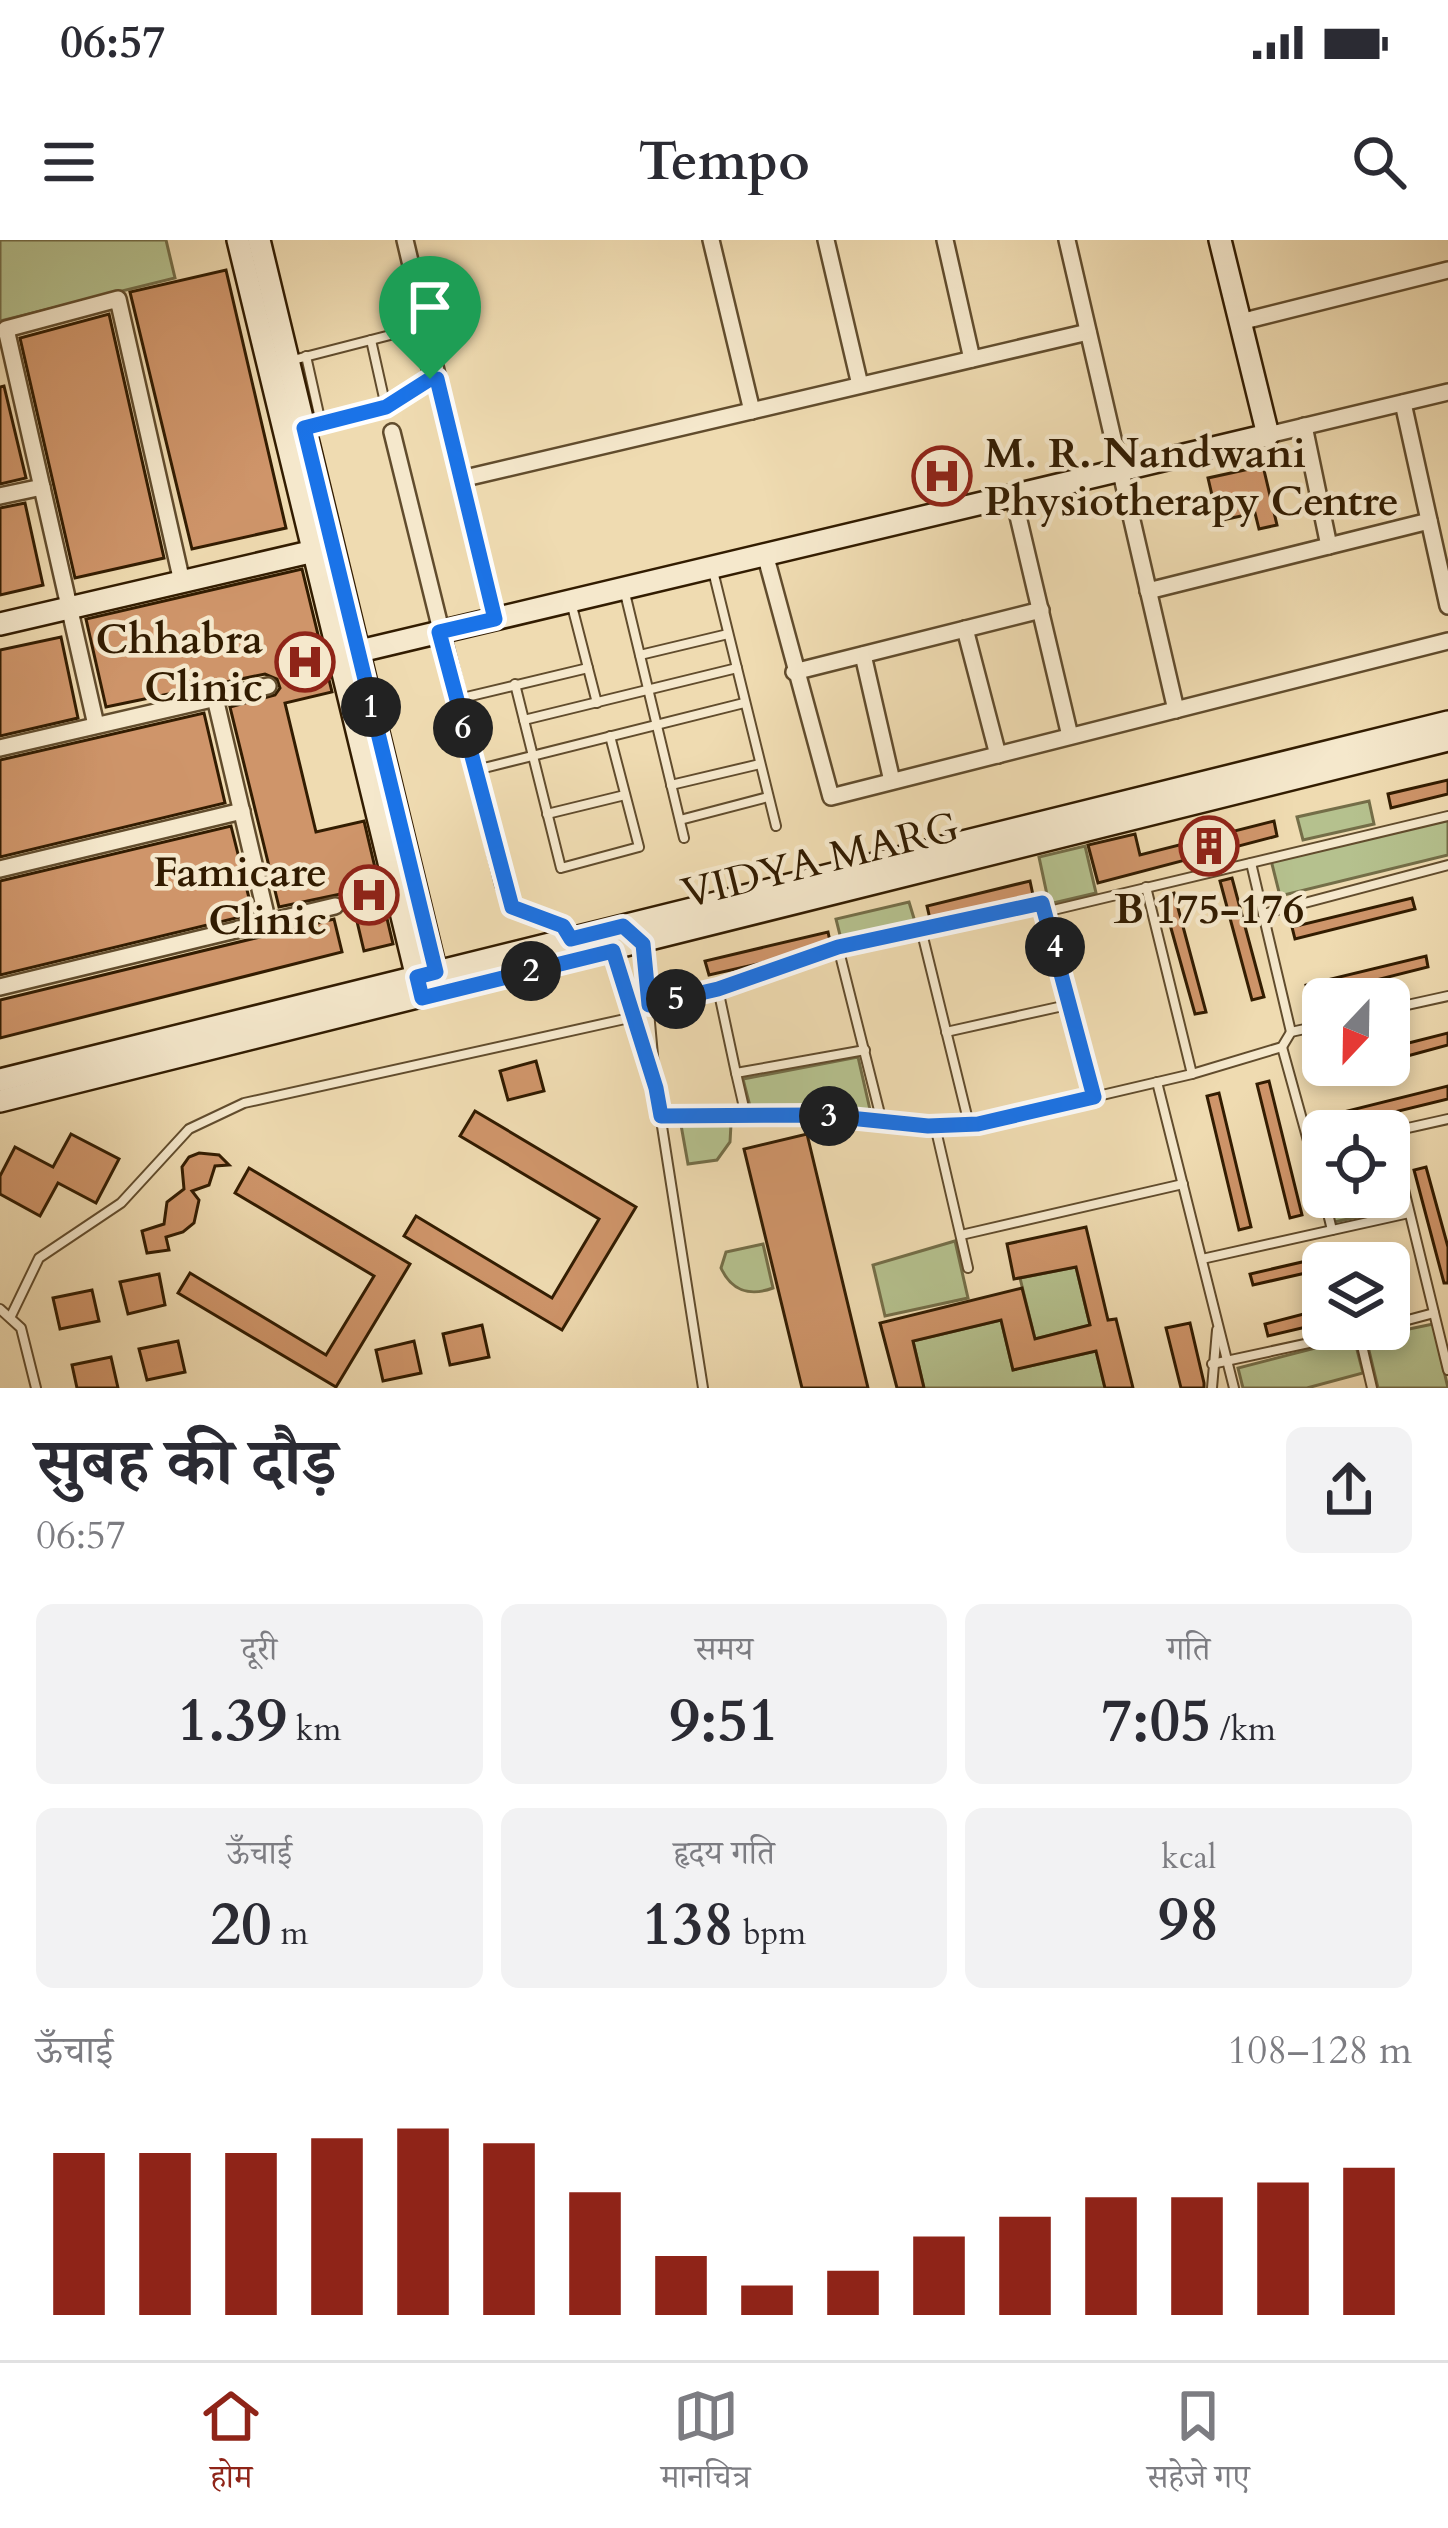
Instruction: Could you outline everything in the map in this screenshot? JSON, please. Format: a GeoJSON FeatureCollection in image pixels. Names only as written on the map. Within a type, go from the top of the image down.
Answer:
{"type":"FeatureCollection","features":[{"type":"Feature","properties":{"kind":"main road"},"geometry":{"type":"LineString","coordinates":[[238,240],[313,425],[323,549]]}},
{"type":"Feature","properties":{"kind":"main road"},"geometry":{"type":"LineString","coordinates":[[259,240],[323,549],[429,985]]}},
{"type":"Feature","properties":{"kind":"main road"},"geometry":{"type":"LineString","coordinates":[[348,653],[1268,435],[1220,240]]}},
{"type":"Feature","properties":{"kind":"main road"},"geometry":{"type":"LineString","coordinates":[[0,624],[323,549]]}},
{"type":"Feature","properties":{"kind":"main road","name":"VIDYA MARG"},"geometry":{"type":"LineString","coordinates":[[0,1101],[429,985],[571,939],[1448,722]]}},
{"type":"Feature","properties":{"kind":"main road","name":"VIDYA MARG"},"geometry":{"type":"LineString","coordinates":[[0,1080],[429,985],[643,944],[1448,740]]}},
{"type":"Feature","properties":{"kind":"street"},"geometry":{"type":"LineString","coordinates":[[404,240],[495,619]]}},
{"type":"Feature","properties":{"kind":"street"},"geometry":{"type":"LineString","coordinates":[[711,240],[752,411]]}},
{"type":"Feature","properties":{"kind":"street"},"geometry":{"type":"LineString","coordinates":[[826,240],[860,386]]}},
{"type":"Feature","properties":{"kind":"street"},"geometry":{"type":"LineString","coordinates":[[945,240],[972,359]]}},
{"type":"Feature","properties":{"kind":"street"},"geometry":{"type":"LineString","coordinates":[[1067,240],[1175,710]]}},
{"type":"Feature","properties":{"kind":"street"},"geometry":{"type":"LineString","coordinates":[[1240,322],[1448,270]]}},
{"type":"Feature","properties":{"kind":"street"},"geometry":{"type":"LineString","coordinates":[[96,725],[6,356],[6,328],[118,299],[182,582]]}},
{"type":"Feature","properties":{"kind":"street"},"geometry":{"type":"LineString","coordinates":[[461,478],[1088,332]]}},
{"type":"Feature","properties":{"kind":"street"},"geometry":{"type":"LineString","coordinates":[[1268,435],[1448,392]]}},
{"type":"Feature","properties":{"kind":"street"},"geometry":{"type":"LineString","coordinates":[[1403,403],[1448,606]]}},
{"type":"Feature","properties":{"kind":"street"},"geometry":{"type":"LineString","coordinates":[[1304,426],[1329,546]]}},
{"type":"Feature","properties":{"kind":"street"},"geometry":{"type":"LineString","coordinates":[[392,433],[504,885]]}},
{"type":"Feature","properties":{"kind":"street"},"geometry":{"type":"LineString","coordinates":[[0,496],[41,487]]}},
{"type":"Feature","properties":{"kind":"street"},"geometry":{"type":"LineString","coordinates":[[1013,495],[1070,736]]}},
{"type":"Feature","properties":{"kind":"street"},"geometry":{"type":"LineString","coordinates":[[1148,591],[1429,521]]}},
{"type":"Feature","properties":{"kind":"street"},"geometry":{"type":"LineString","coordinates":[[765,554],[831,797],[1448,641]]}},
{"type":"Feature","properties":{"kind":"street"},"geometry":{"type":"LineString","coordinates":[[794,672],[1040,610]]}},
{"type":"Feature","properties":{"kind":"street"},"geometry":{"type":"LineString","coordinates":[[965,629],[998,755]]}},
{"type":"Feature","properties":{"kind":"street"},"geometry":{"type":"LineString","coordinates":[[862,655],[892,782]]}},
{"type":"Feature","properties":{"kind":"street"},"geometry":{"type":"LineString","coordinates":[[0,748],[268,686]]}},
{"type":"Feature","properties":{"kind":"street"},"geometry":{"type":"LineString","coordinates":[[214,698],[268,922]]}},
{"type":"Feature","properties":{"kind":"street"},"geometry":{"type":"LineString","coordinates":[[0,869],[242,811]]}},
{"type":"Feature","properties":{"kind":"street"},"geometry":{"type":"LineString","coordinates":[[0,987],[335,906]]}},
{"type":"Feature","properties":{"kind":"lane"},"geometry":{"type":"LineString","coordinates":[[287,361],[412,332],[434,379],[386,407],[313,425]]}},
{"type":"Feature","properties":{"kind":"lane"},"geometry":{"type":"LineString","coordinates":[[371,340],[386,407]]}},
{"type":"Feature","properties":{"kind":"lane"},"geometry":{"type":"LineString","coordinates":[[712,567],[776,826]]}},
{"type":"Feature","properties":{"kind":"lane"},"geometry":{"type":"LineString","coordinates":[[623,588],[684,838]]}},
{"type":"Feature","properties":{"kind":"lane"},"geometry":{"type":"LineString","coordinates":[[571,600],[597,703]]}},
{"type":"Feature","properties":{"kind":"lane"},"geometry":{"type":"LineString","coordinates":[[640,655],[728,634]]}},
{"type":"Feature","properties":{"kind":"lane"},"geometry":{"type":"LineString","coordinates":[[456,700],[588,668]]}},
{"type":"Feature","properties":{"kind":"lane"},"geometry":{"type":"LineString","coordinates":[[524,720],[736,668]]}},
{"type":"Feature","properties":{"kind":"lane"},"geometry":{"type":"LineString","coordinates":[[515,684],[561,868],[639,848],[610,736]]}},
{"type":"Feature","properties":{"kind":"lane"},"geometry":{"type":"LineString","coordinates":[[474,770],[744,703]]}},
{"type":"Feature","properties":{"kind":"lane"},"geometry":{"type":"LineString","coordinates":[[671,785],[760,764]]}},
{"type":"Feature","properties":{"kind":"lane"},"geometry":{"type":"LineString","coordinates":[[547,814],[625,795]]}},
{"type":"Feature","properties":{"kind":"lane"},"geometry":{"type":"LineString","coordinates":[[680,820],[768,797]]}},
{"type":"Feature","properties":{"kind":"lane"},"geometry":{"type":"LineString","coordinates":[[1046,913],[1448,816]]}},
{"type":"Feature","properties":{"kind":"lane"},"geometry":{"type":"LineString","coordinates":[[661,1116],[820,1115],[935,1126],[969,1124],[1192,1074],[1282,1047],[1291,1032],[1251,863]]}},
{"type":"Feature","properties":{"kind":"lane"},"geometry":{"type":"LineString","coordinates":[[1263,914],[1448,865]]}},
{"type":"Feature","properties":{"kind":"lane"},"geometry":{"type":"LineString","coordinates":[[504,885],[512,907],[563,926],[571,939]]}},
{"type":"Feature","properties":{"kind":"lane"},"geometry":{"type":"LineString","coordinates":[[1146,887],[1192,1074]]}},
{"type":"Feature","properties":{"kind":"lane"},"geometry":{"type":"LineString","coordinates":[[649,1005],[718,989],[838,947],[1042,903],[1094,1097]]}},
{"type":"Feature","properties":{"kind":"lane"},"geometry":{"type":"LineString","coordinates":[[656,1088],[613,951],[623,926],[643,944],[656,1088],[703,1388]]}},
{"type":"Feature","properties":{"kind":"lane"},"geometry":{"type":"LineString","coordinates":[[921,929],[969,1124]]}},
{"type":"Feature","properties":{"kind":"lane"},"geometry":{"type":"LineString","coordinates":[[838,947],[882,1121]]}},
{"type":"Feature","properties":{"kind":"lane"},"geometry":{"type":"LineString","coordinates":[[718,989],[746,1116]]}},
{"type":"Feature","properties":{"kind":"lane"},"geometry":{"type":"LineString","coordinates":[[1410,1004],[1448,996]]}},
{"type":"Feature","properties":{"kind":"lane"},"geometry":{"type":"LineString","coordinates":[[946,1032],[1072,1004]]}},
{"type":"Feature","properties":{"kind":"lane"},"geometry":{"type":"LineString","coordinates":[[11,1316],[39,1258],[121,1203],[189,1129],[244,1103],[634,1017]]}},
{"type":"Feature","properties":{"kind":"lane"},"geometry":{"type":"LineString","coordinates":[[1291,1032],[1302,1030]]}},
{"type":"Feature","properties":{"kind":"lane"},"geometry":{"type":"LineString","coordinates":[[1282,1047],[1304,1110]]}},
{"type":"Feature","properties":{"kind":"lane"},"geometry":{"type":"LineString","coordinates":[[736,1073],[865,1050]]}},
{"type":"Feature","properties":{"kind":"lane"},"geometry":{"type":"LineString","coordinates":[[1157,1082],[1234,1388]]}},
{"type":"Feature","properties":{"kind":"lane"},"geometry":{"type":"LineString","coordinates":[[1410,1128],[1448,1119]]}},
{"type":"Feature","properties":{"kind":"lane"},"geometry":{"type":"LineString","coordinates":[[935,1126],[968,1268]]}},
{"type":"Feature","properties":{"kind":"lane"},"geometry":{"type":"LineString","coordinates":[[961,1234],[1183,1184]]}},
{"type":"Feature","properties":{"kind":"lane"},"geometry":{"type":"LineString","coordinates":[[1410,1217],[1448,1370]]}},
{"type":"Feature","properties":{"kind":"lane"},"geometry":{"type":"LineString","coordinates":[[1329,1218],[1332,1230]]}},
{"type":"Feature","properties":{"kind":"lane"},"geometry":{"type":"LineString","coordinates":[[1202,1259],[1386,1218]]}},
{"type":"Feature","properties":{"kind":"lane"},"geometry":{"type":"LineString","coordinates":[[0,1309],[21,1328],[36,1388]]}},
{"type":"Feature","properties":{"kind":"lane"},"geometry":{"type":"LineString","coordinates":[[1410,1319],[1434,1313]]}},
{"type":"Feature","properties":{"kind":"lane"},"geometry":{"type":"LineString","coordinates":[[1212,1388],[1218,1323]]}},
{"type":"Feature","properties":{"kind":"lane"},"geometry":{"type":"LineString","coordinates":[[1212,1364],[1302,1346]]}},
{"type":"Feature","properties":{"kind":"lane"},"geometry":{"type":"LineString","coordinates":[[1363,1350],[1372,1388]]}},
{"type":"Feature","properties":{"kind":"green space"},"geometry":{"type":"Polygon","coordinates":[[[0,240],[166,240],[175,278],[0,321],[0,240]]]}},
{"type":"Feature","properties":{"kind":"green space"},"geometry":{"type":"Polygon","coordinates":[[[1369,801],[1374,824],[1303,840],[1297,817],[1369,801]]]}},
{"type":"Feature","properties":{"kind":"green space"},"geometry":{"type":"Polygon","coordinates":[[[1448,820],[1448,855],[1280,896],[1271,860],[1448,820]]]}},
{"type":"Feature","properties":{"kind":"green space"},"geometry":{"type":"Polygon","coordinates":[[[1085,846],[1096,893],[1049,904],[1039,857],[1085,846]]]}},
{"type":"Feature","properties":{"kind":"green space"},"geometry":{"type":"Polygon","coordinates":[[[909,902],[916,925],[842,943],[836,919],[909,902]]]}},
{"type":"Feature","properties":{"kind":"green space"},"geometry":{"type":"Polygon","coordinates":[[[858,1057],[871,1114],[823,1108],[751,1110],[743,1079],[858,1057]]]}},
{"type":"Feature","properties":{"kind":"green space"},"geometry":{"type":"Polygon","coordinates":[[[731,1124],[730,1142],[717,1160],[688,1164],[681,1125],[731,1124]]]}},
{"type":"Feature","properties":{"kind":"green space"},"geometry":{"type":"Polygon","coordinates":[[[955,1241],[968,1298],[885,1316],[873,1265],[955,1241]]]}},
{"type":"Feature","properties":{"kind":"green space"},"geometry":{"type":"Polygon","coordinates":[[[763,1244],[773,1288],[756,1292],[736,1286],[721,1268],[726,1252],[763,1244]]]}},
{"type":"Feature","properties":{"kind":"green space"},"geometry":{"type":"Polygon","coordinates":[[[1076,1267],[1090,1325],[1035,1339],[1020,1278],[1076,1267]]]}},
{"type":"Feature","properties":{"kind":"green space"},"geometry":{"type":"Polygon","coordinates":[[[1001,1320],[1013,1370],[1096,1351],[1105,1388],[924,1388],[913,1341],[1001,1320]]]}},
{"type":"Feature","properties":{"kind":"green space"},"geometry":{"type":"Polygon","coordinates":[[[1433,1324],[1448,1388],[1378,1388],[1369,1350],[1410,1350],[1410,1329],[1433,1324]]]}},
{"type":"Feature","properties":{"kind":"green space"},"geometry":{"type":"Polygon","coordinates":[[[1308,1350],[1357,1350],[1363,1373],[1307,1388],[1243,1388],[1238,1368],[1308,1350]]]}},
{"type":"Feature","properties":{"kind":"building"},"geometry":{"type":"Polygon","coordinates":[[[226,270],[286,528],[192,549],[130,292],[226,270]]]}},
{"type":"Feature","properties":{"kind":"building"},"geometry":{"type":"Polygon","coordinates":[[[109,314],[164,558],[75,578],[20,338],[109,314]]]}},
{"type":"Feature","properties":{"kind":"building"},"geometry":{"type":"Polygon","coordinates":[[[4,386],[26,478],[0,484],[0,387],[4,386]]]}},
{"type":"Feature","properties":{"kind":"building"},"geometry":{"type":"Polygon","coordinates":[[[1263,466],[1277,525],[1259,529],[1255,513],[1218,521],[1208,478],[1263,466]]]}},
{"type":"Feature","properties":{"kind":"building"},"geometry":{"type":"Polygon","coordinates":[[[25,503],[43,585],[0,595],[0,508],[25,503]]]}},
{"type":"Feature","properties":{"kind":"building"},"geometry":{"type":"Polygon","coordinates":[[[302,569],[332,692],[285,703],[316,832],[364,821],[393,944],[364,951],[350,892],[279,907],[230,707],[275,695],[280,688],[277,679],[265,674],[106,707],[86,619],[302,569]]]}},
{"type":"Feature","properties":{"kind":"building"},"geometry":{"type":"Polygon","coordinates":[[[61,637],[78,718],[0,736],[0,650],[61,637]]]}},
{"type":"Feature","properties":{"kind":"building"},"geometry":{"type":"Polygon","coordinates":[[[204,713],[225,803],[0,857],[0,760],[204,713]]]}},
{"type":"Feature","properties":{"kind":"building"},"geometry":{"type":"Polygon","coordinates":[[[1448,780],[1448,794],[1391,808],[1388,794],[1448,780]]]}},
{"type":"Feature","properties":{"kind":"building"},"geometry":{"type":"Polygon","coordinates":[[[1274,821],[1277,836],[1098,883],[1088,845],[1135,834],[1140,855],[1274,821]]]}},
{"type":"Feature","properties":{"kind":"building"},"geometry":{"type":"Polygon","coordinates":[[[231,826],[253,914],[0,975],[0,881],[231,826]]]}},
{"type":"Feature","properties":{"kind":"building"},"geometry":{"type":"Polygon","coordinates":[[[1232,878],[1264,997],[1252,1000],[1220,881],[1232,878]]]}},
{"type":"Feature","properties":{"kind":"building"},"geometry":{"type":"Polygon","coordinates":[[[1030,881],[1033,895],[930,919],[927,906],[1030,881]]]}},
{"type":"Feature","properties":{"kind":"building"},"geometry":{"type":"Polygon","coordinates":[[[1174,893],[1206,1012],[1195,1014],[1162,896],[1174,893]]]}},
{"type":"Feature","properties":{"kind":"building"},"geometry":{"type":"Polygon","coordinates":[[[1412,898],[1415,909],[1295,939],[1292,927],[1412,898]]]}},
{"type":"Feature","properties":{"kind":"building"},"geometry":{"type":"Polygon","coordinates":[[[334,919],[342,952],[0,1038],[0,1000],[334,919]]]}},
{"type":"Feature","properties":{"kind":"building"},"geometry":{"type":"Polygon","coordinates":[[[828,932],[830,941],[709,975],[705,961],[828,932]]]}},
{"type":"Feature","properties":{"kind":"building"},"geometry":{"type":"Polygon","coordinates":[[[1426,956],[1428,967],[1384,978],[1335,978],[1426,956]]]}},
{"type":"Feature","properties":{"kind":"building"},"geometry":{"type":"Polygon","coordinates":[[[1448,1033],[1448,1045],[1410,1055],[1410,1043],[1448,1033]]]}},
{"type":"Feature","properties":{"kind":"building"},"geometry":{"type":"Polygon","coordinates":[[[536,1061],[544,1091],[508,1100],[500,1071],[536,1061]]]}},
{"type":"Feature","properties":{"kind":"building"},"geometry":{"type":"Polygon","coordinates":[[[1269,1081],[1302,1215],[1290,1218],[1257,1084],[1269,1081]]]}},
{"type":"Feature","properties":{"kind":"building"},"geometry":{"type":"Polygon","coordinates":[[[1448,1086],[1448,1099],[1403,1110],[1351,1110],[1448,1086]]]}},
{"type":"Feature","properties":{"kind":"building"},"geometry":{"type":"Polygon","coordinates":[[[1219,1093],[1251,1227],[1239,1230],[1207,1096],[1219,1093]]]}},
{"type":"Feature","properties":{"kind":"building"},"geometry":{"type":"Polygon","coordinates":[[[475,1111],[636,1207],[562,1330],[404,1236],[416,1216],[552,1298],[599,1219],[460,1136],[475,1111]]]}},
{"type":"Feature","properties":{"kind":"building"},"geometry":{"type":"Polygon","coordinates":[[[71,1134],[119,1159],[96,1203],[58,1183],[40,1216],[0,1194],[0,1176],[15,1147],[53,1167],[71,1134]]]}},
{"type":"Feature","properties":{"kind":"building"},"geometry":{"type":"Polygon","coordinates":[[[807,1134],[868,1388],[802,1388],[744,1149],[807,1134]]]}},
{"type":"Feature","properties":{"kind":"building"},"geometry":{"type":"Polygon","coordinates":[[[199,1153],[219,1155],[229,1165],[215,1166],[209,1185],[192,1191],[199,1200],[194,1223],[166,1237],[169,1250],[147,1253],[142,1231],[164,1224],[167,1202],[184,1189],[182,1167],[199,1153]]]}},
{"type":"Feature","properties":{"kind":"building"},"geometry":{"type":"Polygon","coordinates":[[[1426,1167],[1448,1247],[1448,1283],[1444,1283],[1414,1170],[1426,1167]]]}},
{"type":"Feature","properties":{"kind":"building"},"geometry":{"type":"Polygon","coordinates":[[[249,1168],[410,1264],[336,1387],[178,1293],[190,1273],[326,1355],[374,1276],[235,1193],[249,1168]]]}},
{"type":"Feature","properties":{"kind":"building"},"geometry":{"type":"Polygon","coordinates":[[[1086,1227],[1108,1320],[1116,1319],[1133,1388],[1105,1388],[1096,1351],[1013,1370],[1001,1320],[913,1341],[924,1388],[897,1388],[880,1323],[1022,1288],[1035,1339],[1090,1325],[1076,1267],[1014,1279],[1007,1244],[1086,1227]]]}},
{"type":"Feature","properties":{"kind":"building"},"geometry":{"type":"Polygon","coordinates":[[[1302,1262],[1302,1274],[1253,1285],[1250,1274],[1302,1262]]]}},
{"type":"Feature","properties":{"kind":"building"},"geometry":{"type":"Polygon","coordinates":[[[159,1274],[165,1305],[128,1314],[120,1282],[159,1274]]]}},
{"type":"Feature","properties":{"kind":"building"},"geometry":{"type":"Polygon","coordinates":[[[92,1290],[99,1321],[60,1329],[53,1298],[92,1290]]]}},
{"type":"Feature","properties":{"kind":"building"},"geometry":{"type":"Polygon","coordinates":[[[1302,1314],[1302,1328],[1268,1336],[1265,1324],[1302,1314]]]}},
{"type":"Feature","properties":{"kind":"building"},"geometry":{"type":"Polygon","coordinates":[[[1190,1323],[1204,1388],[1181,1388],[1166,1328],[1190,1323]]]}},
{"type":"Feature","properties":{"kind":"building"},"geometry":{"type":"Polygon","coordinates":[[[482,1325],[489,1357],[450,1365],[443,1334],[482,1325]]]}},
{"type":"Feature","properties":{"kind":"building"},"geometry":{"type":"Polygon","coordinates":[[[178,1341],[185,1372],[147,1380],[139,1349],[178,1341]]]}},
{"type":"Feature","properties":{"kind":"building"},"geometry":{"type":"Polygon","coordinates":[[[414,1341],[421,1373],[383,1381],[376,1350],[414,1341]]]}},
{"type":"Feature","properties":{"kind":"building"},"geometry":{"type":"Polygon","coordinates":[[[111,1357],[118,1388],[77,1388],[72,1365],[111,1357]]]}},
{"type":"Feature","properties":{"kind":"place","name":"M. R. Nandwani Physiotherapy Centre"},"geometry":{"type":"Point","coordinates":[942,476]}},
{"type":"Feature","properties":{"kind":"place","name":"Chhabra Clinic"},"geometry":{"type":"Point","coordinates":[305,662]}},
{"type":"Feature","properties":{"kind":"place","name":"B 175-176"},"geometry":{"type":"Point","coordinates":[1209,846]}},
{"type":"Feature","properties":{"kind":"place","name":"Famicare Clinic"},"geometry":{"type":"Point","coordinates":[369,895]}},
{"type":"Feature","properties":{"kind":"route"},"geometry":{"type":"LineString","coordinates":[[430,379],[437,379],[495,619],[439,632],[512,907],[563,926],[571,939],[623,926],[643,944],[649,1005],[718,989],[838,947],[1042,903],[1094,1097],[978,1124],[928,1126],[820,1115],[661,1116],[613,951],[422,998],[417,977],[436,972],[304,428],[386,407],[430,379]]}}]}
